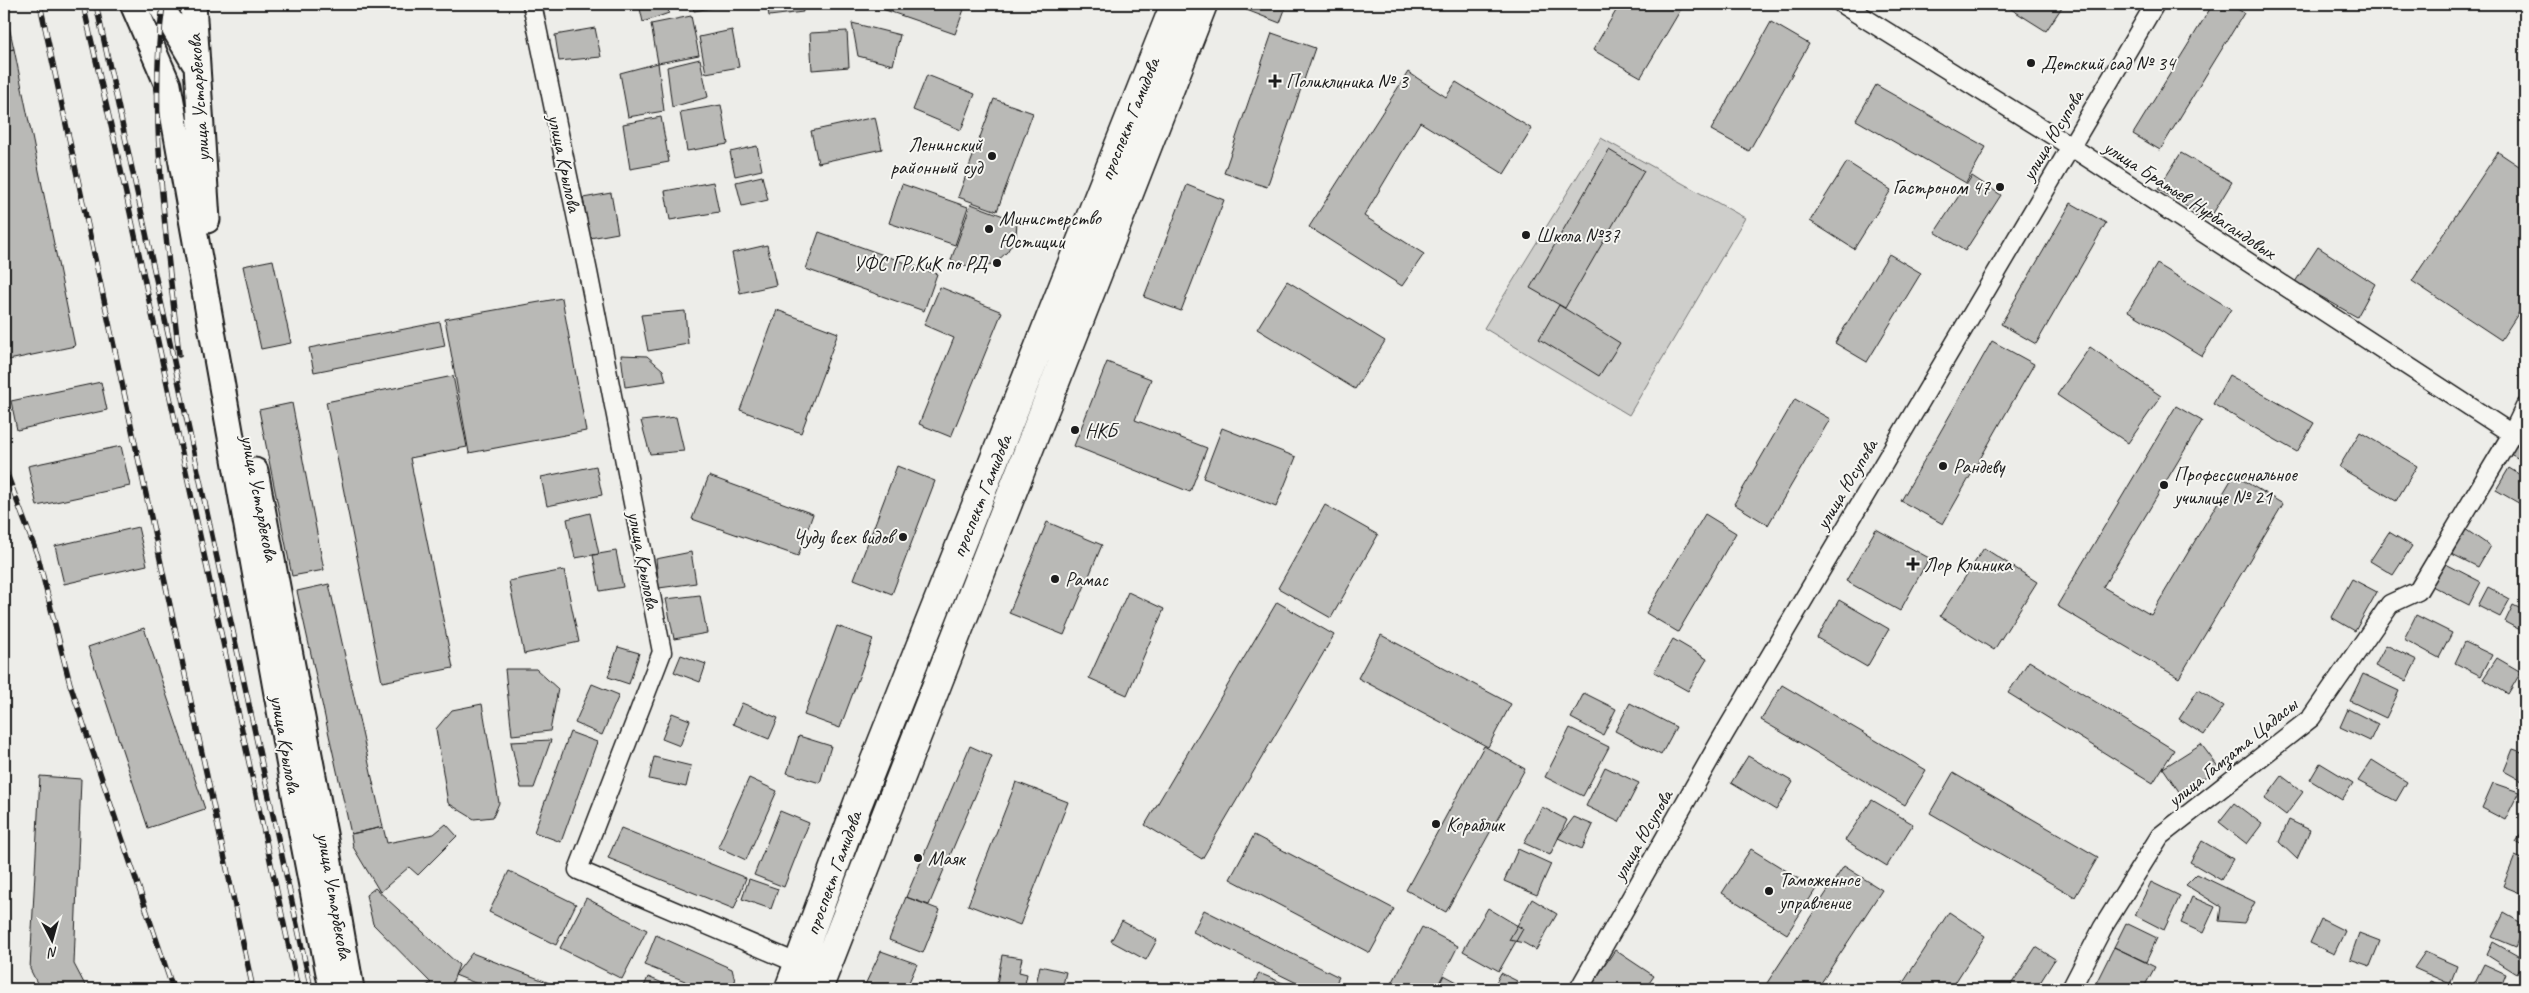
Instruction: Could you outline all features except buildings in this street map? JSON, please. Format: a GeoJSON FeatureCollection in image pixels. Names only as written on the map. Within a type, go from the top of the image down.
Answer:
{"type":"FeatureCollection","features":[{"type":"Feature","properties":{"kind":"main road"},"geometry":{"type":"LineString","coordinates":[[133,4],[161,70]]}},
{"type":"Feature","properties":{"kind":"main road","name":"улица Устарбекова"},"geometry":{"type":"LineString","coordinates":[[193,4],[207,222],[324,834],[351,989]]}},
{"type":"Feature","properties":{"kind":"main road","name":"проспект Гамидова"},"geometry":{"type":"LineString","coordinates":[[789,989],[858,803],[1175,4]]}},
{"type":"Feature","properties":{"kind":"main road","name":"проспект Гамидова"},"geometry":{"type":"LineString","coordinates":[[818,989],[885,812],[1203,4]]}},
{"type":"Feature","properties":{"kind":"main road"},"geometry":{"type":"LineString","coordinates":[[161,70],[167,5]]}},
{"type":"Feature","properties":{"kind":"main road"},"geometry":{"type":"LineString","coordinates":[[161,70],[196,66],[167,5]]}},
{"type":"Feature","properties":{"kind":"main road","name":"улица Крылова"},"geometry":{"type":"LineString","coordinates":[[161,70],[332,989]]}},
{"type":"Feature","properties":{"kind":"street","name":"улица Крылова"},"geometry":{"type":"LineString","coordinates":[[532,4],[588,272],[662,652],[578,870],[799,964]]}},
{"type":"Feature","properties":{"kind":"street","name":"улица Братьев Нурбагандовых"},"geometry":{"type":"LineString","coordinates":[[1842,4],[2070,146],[2512,434]]}},
{"type":"Feature","properties":{"kind":"street","name":"улица Юсупова"},"geometry":{"type":"LineString","coordinates":[[1579,989],[1723,736],[2155,4]]}},
{"type":"Feature","properties":{"kind":"street","name":"улица Гамзата Цадасы"},"geometry":{"type":"LineString","coordinates":[[2071,989],[2103,927],[2160,836],[2312,718],[2390,604],[2418,591],[2512,434],[2525,407]]}},
{"type":"Feature","properties":{"kind":"street"},"geometry":{"type":"LineString","coordinates":[[858,803],[885,812]]}},
{"type":"Feature","properties":{"kind":"shaded area"},"geometry":{"type":"Polygon","coordinates":[[[1601,138],[1745,218],[1629,415],[1484,328],[1601,138]]]}},
{"type":"Feature","properties":{"kind":"railway"},"geometry":{"type":"LineString","coordinates":[[40,4],[253,989]]}},
{"type":"Feature","properties":{"kind":"railway"},"geometry":{"type":"LineString","coordinates":[[83,4],[115,143],[298,989]]}},
{"type":"Feature","properties":{"kind":"railway"},"geometry":{"type":"LineString","coordinates":[[96,4],[311,989]]}},
{"type":"Feature","properties":{"kind":"railway"},"geometry":{"type":"LineString","coordinates":[[163,4],[157,90],[158,134],[165,224],[179,355]]}},
{"type":"Feature","properties":{"kind":"railway"},"geometry":{"type":"LineString","coordinates":[[4,466],[38,557],[70,684],[173,989]]}},
{"type":"Feature","properties":{"kind":"place","name":"Детский сад № 34"},"geometry":{"type":"Point","coordinates":[2031,63]}},
{"type":"Feature","properties":{"kind":"place","name":"Поликлиника № 3"},"geometry":{"type":"Point","coordinates":[1275,81]}},
{"type":"Feature","properties":{"kind":"place","name":"Ленинский районный суд"},"geometry":{"type":"Point","coordinates":[992,156]}},
{"type":"Feature","properties":{"kind":"place","name":"Гастроном 47"},"geometry":{"type":"Point","coordinates":[2000,187]}},
{"type":"Feature","properties":{"kind":"place","name":"Министерство Юстиции"},"geometry":{"type":"Point","coordinates":[989,229]}},
{"type":"Feature","properties":{"kind":"place","name":"Школа №37"},"geometry":{"type":"Point","coordinates":[1526,235]}},
{"type":"Feature","properties":{"kind":"place","name":"УФС ГР,КиК по РД"},"geometry":{"type":"Point","coordinates":[997,263]}},
{"type":"Feature","properties":{"kind":"place","name":"НКБ"},"geometry":{"type":"Point","coordinates":[1075,430]}},
{"type":"Feature","properties":{"kind":"place","name":"Рандеву"},"geometry":{"type":"Point","coordinates":[1943,466]}},
{"type":"Feature","properties":{"kind":"place","name":"Профессиональное училище № 21"},"geometry":{"type":"Point","coordinates":[2164,485]}},
{"type":"Feature","properties":{"kind":"place","name":"Чуду всех видов"},"geometry":{"type":"Point","coordinates":[903,537]}},
{"type":"Feature","properties":{"kind":"place","name":"Лор Клиника"},"geometry":{"type":"Point","coordinates":[1913,564]}},
{"type":"Feature","properties":{"kind":"place","name":"Рамас"},"geometry":{"type":"Point","coordinates":[1055,579]}},
{"type":"Feature","properties":{"kind":"place","name":"Кораблик"},"geometry":{"type":"Point","coordinates":[1436,824]}},
{"type":"Feature","properties":{"kind":"place","name":"Маяк"},"geometry":{"type":"Point","coordinates":[918,858]}},
{"type":"Feature","properties":{"kind":"place","name":"Таможенное управление"},"geometry":{"type":"Point","coordinates":[1769,891]}}]}
